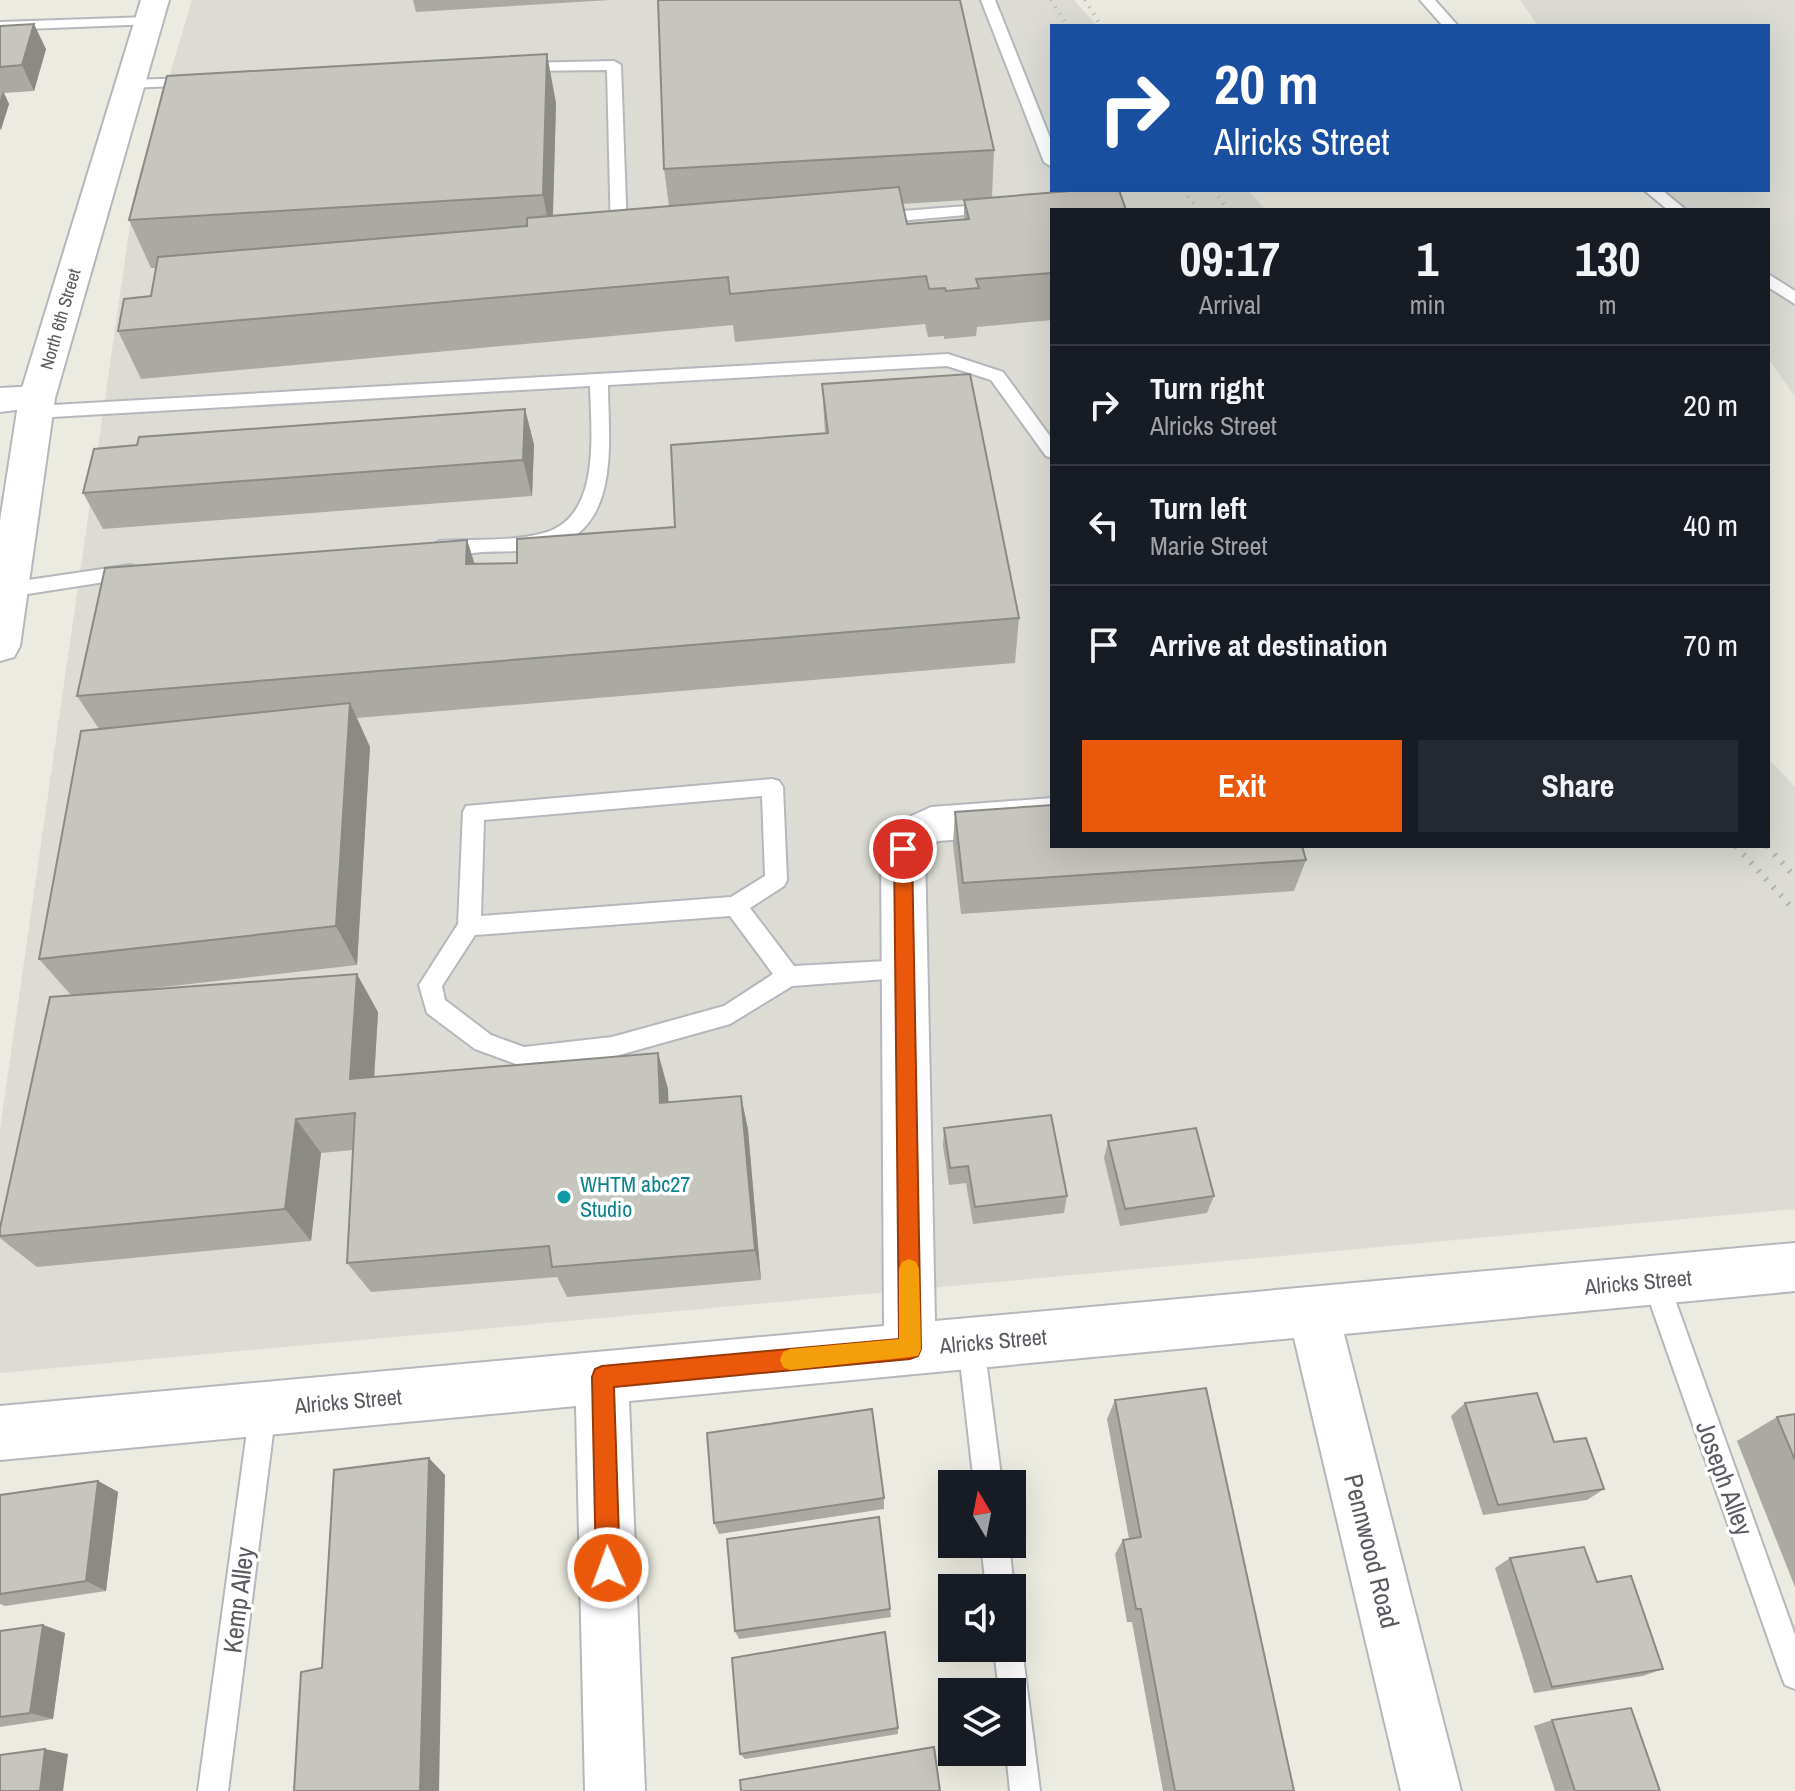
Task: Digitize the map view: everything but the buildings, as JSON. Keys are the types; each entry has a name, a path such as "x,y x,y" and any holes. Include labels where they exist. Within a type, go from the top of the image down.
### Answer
{"street":[{"name":"North 6th Street","path":"0,646 36,405 152,10"},
{"path":"0,400 36,405"},
{"path":"910,1349 903,849 911,835 931,824 1050,815"},
{"name":"Alricks Street","path":"0,1433 1795,1267"},
{"name":"Pennwood Road","path":"1313,1311 1431,1791"},
{"path":"602,1377 615,1791"}],"lane":[{"path":"988,0 1050,157"},
{"path":"1427,0 1449,24"},
{"path":"0,26 152,10"},
{"path":"500,67 614,65 619,235 634,234"},
{"path":"128,84 205,81"},
{"path":"1655,192 1675,208"},
{"path":"859,219 1012,206"},
{"path":"1770,280 1795,299"},
{"path":"36,405 948,360 997,376 1050,449"},
{"path":"422,549 548,539 574,527 592,503 597,479 599,379"},
{"path":"8,590 153,570"},
{"path":"469,926 735,906 776,880 772,787 474,812 469,926 430,985 435,1006 483,1042 524,1057 612,1047 730,1014 788,976 905,970"},
{"path":"735,906 788,976"},
{"name":"Joseph Alley","path":"1655,1280 1795,1675"},
{"path":"971,1344 986,1470"},
{"name":"Kemp Alley","path":"213,1791 263,1409"},
{"path":"1010,1662 1025,1791"}],"shaded area":[{"path":"192,0 1074,0 1095,24 1050,24 1050,192 1250,192 1264,208 1050,208 1050,848 1770,848 1770,760 1795,787 1795,1209 0,1373 0,1129 135,190"},
{"path":"1520,0 1795,0 1795,397 1770,361 1770,208 1665,208 1653,192 1770,192 1770,24 1537,24"}],"railway":[{"path":"1051,0 1067,24"},
{"path":"1085,0 1100,24"},
{"path":"1185,192 1197,208"},
{"path":"1215,192 1227,208"},
{"path":"1738,848 1795,911"},
{"path":"1769,848 1795,877"}],"slow traffic":[{"path":"790,1360 910,1349 909,1269"}],"place":[{"name":"WHTM abc27 Studio","path":"564,1197"}],"route":[{"path":"608,1568 602,1377 910,1349 903,849"}]}
